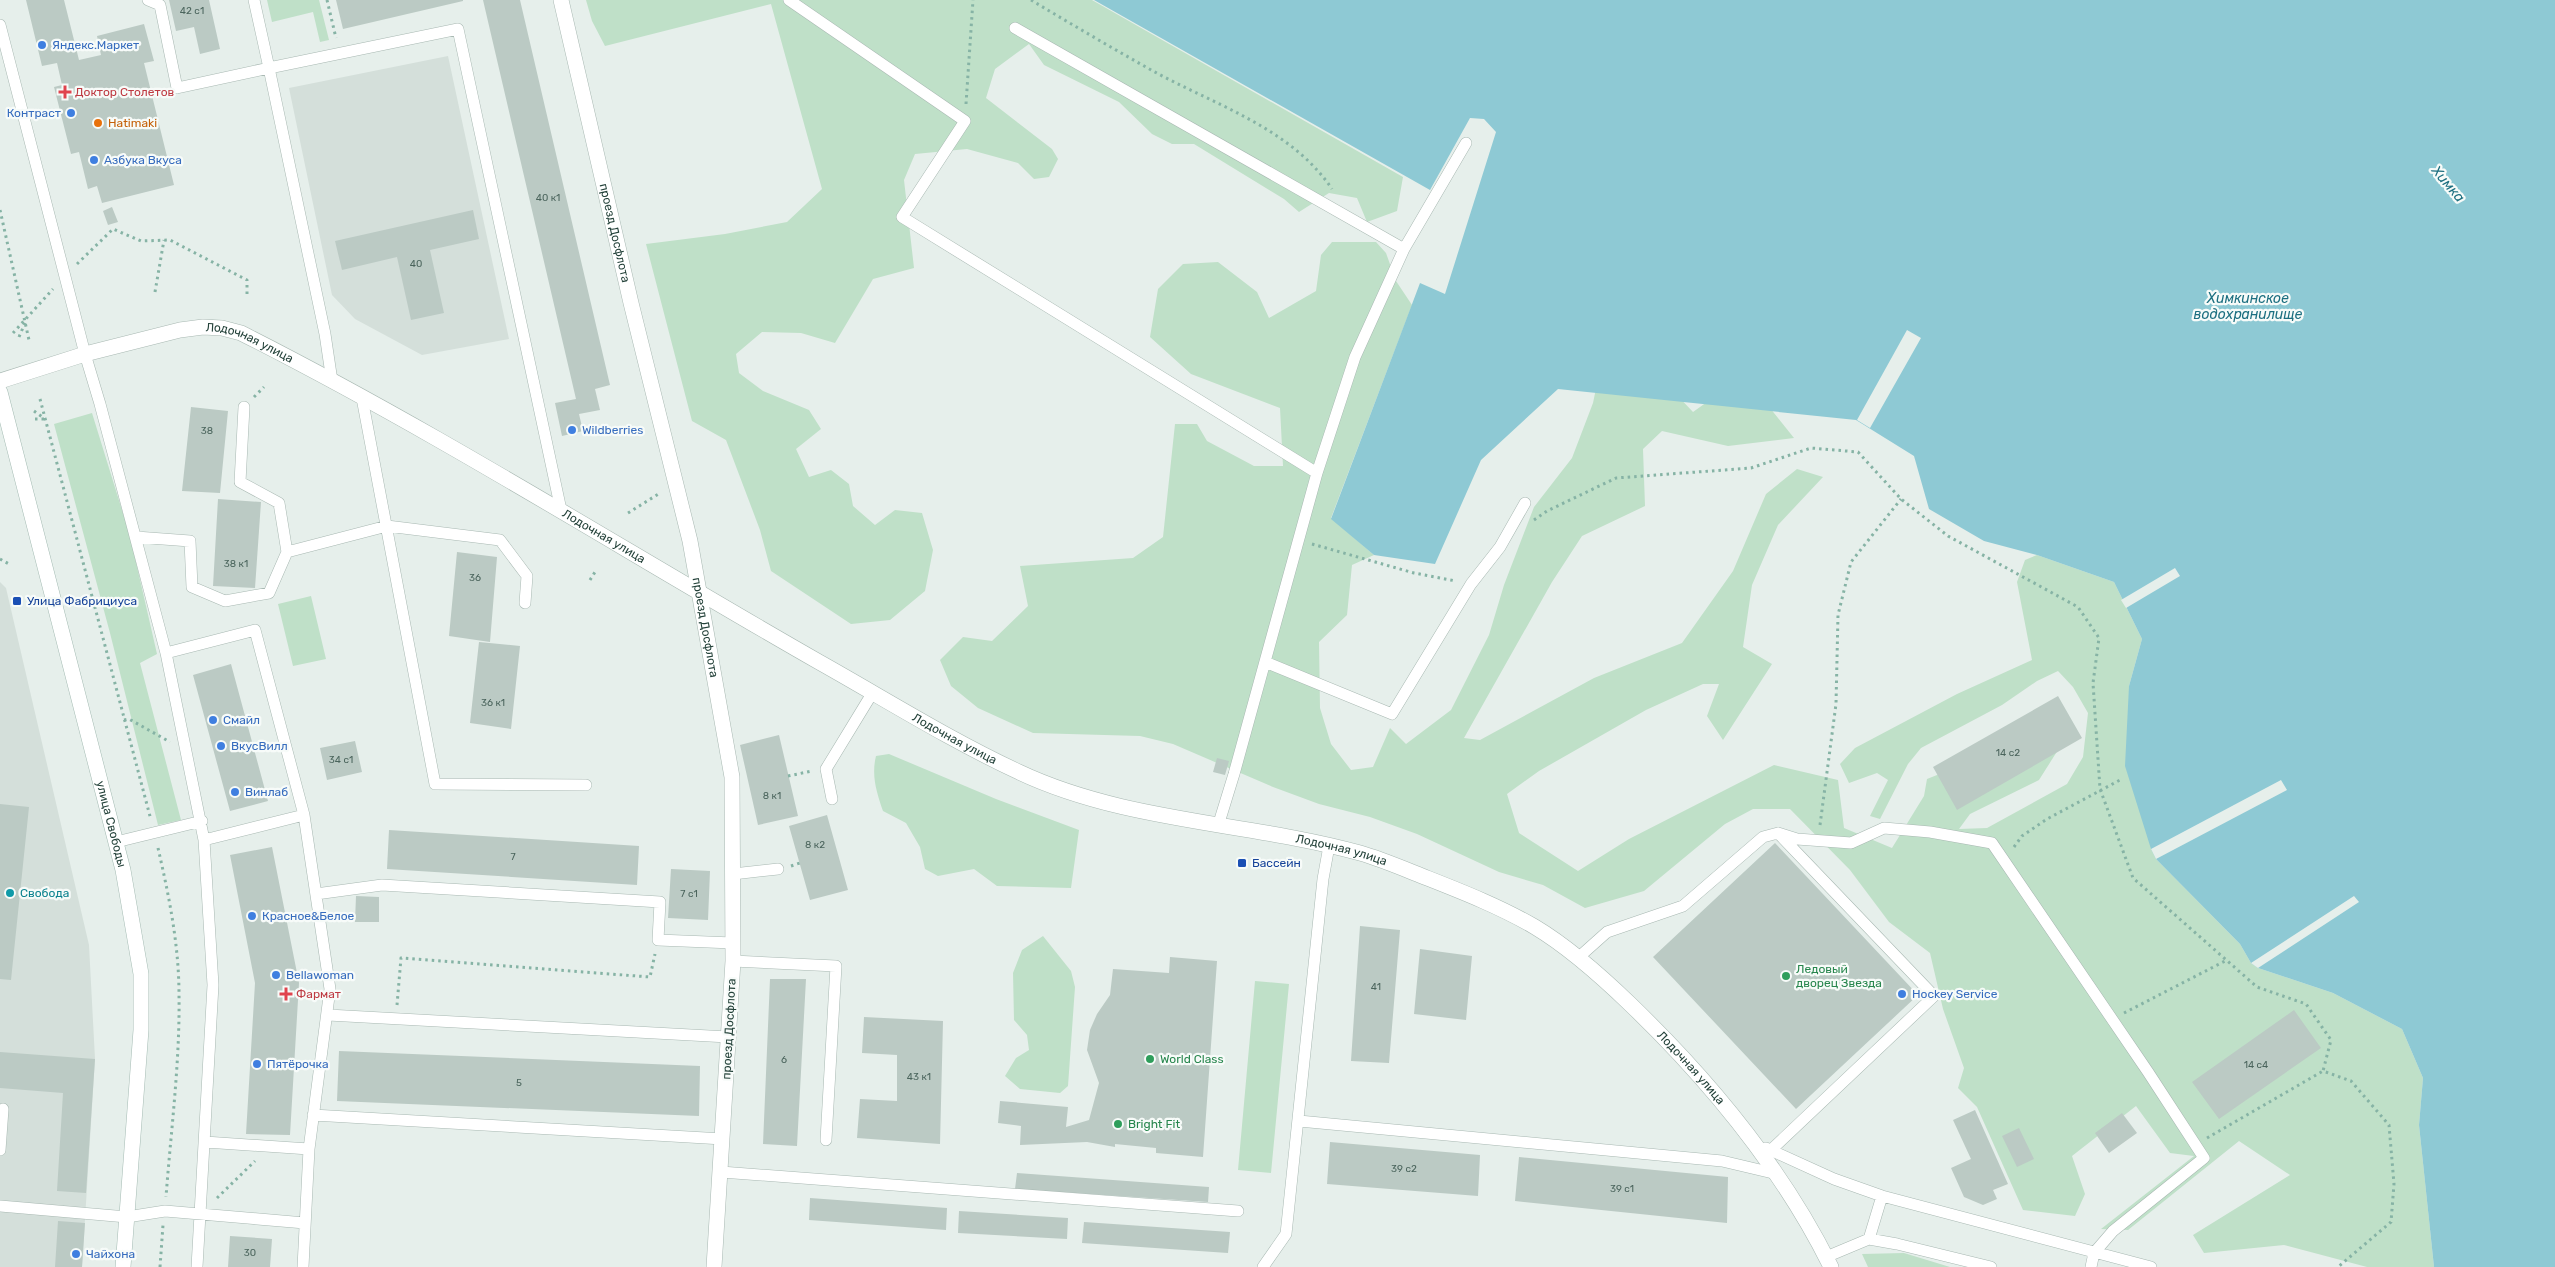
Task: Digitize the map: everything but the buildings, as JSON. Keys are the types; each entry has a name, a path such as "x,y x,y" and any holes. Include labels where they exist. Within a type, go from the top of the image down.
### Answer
{"street":[{"name":"проезд Досфлота","path":"561,0 631,304 690,541 701,594 732,777 733,961 714,1267"},
{"name":"Лодочная улица","path":"0,382 85,354 180,330 202,327 222,328 241,333 332,381 561,510 701,594 1022,774 1085,797 1218,826 1363,854 1481,899 1537,928 1579,957 1660,1033 1728,1107 1777,1174 1829,1262"},
{"name":"улица Свободы","path":"0,392 116,842 132,917 141,974 141,1030 123,1267"}],"lane":[{"path":"148,0 160,5 177,88 458,29 561,510"},
{"path":"254,0 270,68 325,334 332,381"},
{"path":"789,0 965,121 902,217 1317,473"},
{"path":"0,25 85,354 166,653 202,821 213,985 197,1267"},
{"path":"1016,28 1404,249"},
{"path":"1218,826 1317,473 1355,357 1404,249 1466,143"},
{"path":"362,398 435,784 586,785"},
{"path":"136,537 190,541 192,587 226,601 269,593 287,552 279,504 240,482 244,407"},
{"path":"1265,662 1392,714 1471,584 1500,547 1525,503"},
{"path":"287,552 387,526 500,540 527,576 525,603"},
{"path":"166,653 255,630 304,816 330,989 309,1149 303,1267"},
{"path":"832,799 826,769 873,692"},
{"path":"204,840 304,816"},
{"path":"116,842 202,821"},
{"path":"1579,957 1607,932 1683,906 1763,837 1778,833 1797,839 1850,843 1884,828 1930,832 1992,843 2204,1158 2113,1231 2094,1252 2091,1267"},
{"path":"1771,1150 1934,996 1778,833"},
{"path":"1263,1267 1286,1234 1323,879 1329,846"},
{"path":"733,874 778,869"},
{"path":"316,894 382,885 660,902 658,940 733,943"},
{"path":"733,961 836,966 826,1140"},
{"path":"328,1015 728,1037"},
{"path":"0,1150 3,1109"},
{"path":"313,1115 722,1139"},
{"path":"1299,1120 1722,1161 1777,1174"},
{"path":"205,1142 309,1149"},
{"path":"1753,1142 1834,1180 1882,1196 2151,1267"},
{"path":"721,1172 1238,1211"},
{"path":"1869,1239 1882,1196"},
{"path":"0,1206 127,1216 165,1211 305,1223"},
{"path":"1829,1262 1869,1239 1991,1267"}],"path":[{"path":"326,0 340,54"},
{"path":"965,121 973,0"},
{"path":"1031,0 1154,71 1244,116 1298,149 1334,191"},
{"path":"0,210 29,340"},
{"path":"73,268 112,229 141,241 170,240 247,280 247,296"},
{"path":"155,292 164,240"},
{"path":"13,333 55,286"},
{"path":"19,338 26,320"},
{"path":"40,399 155,832 169,896 177,950 179,995 176,1075 160,1267"},
{"path":"34,410 45,420"},
{"path":"35,419 45,420"},
{"path":"1531,523 1547,510 1616,478 1751,468 1811,448 1858,452 1902,499 1948,536 2078,607 2099,638 2093,683 2100,789 2133,878 2257,987 2306,1004 2331,1040 2323,1071 2195,1144"},
{"path":"628,513 660,493"},
{"path":"1818,840 1836,704 1838,615 1851,562 1902,499"},
{"path":"1299,541 1414,573 1471,584"},
{"path":"0,559 9,564"},
{"path":"590,580 595,572"},
{"path":"124,720 129,719 179,748 186,746"},
{"path":"788,776 826,769"},
{"path":"2004,861 2022,836 2100,789 2120,780"},
{"path":"396,1018 401,958 650,977 654,959"},
{"path":"2112,1019 2226,960"},
{"path":"2323,1071 2351,1081 2389,1125 2394,1184 2391,1222 2338,1267"},
{"path":"200,1214 270,1146"}],"shaded area":[{"path":"448,56 509,339 422,355 355,319 332,295 289,88"},
{"path":"0,582 6,588 89,945 95,1059 82,1267 0,1267"}],"green space":[{"path":"267,0 319,0 329,40 320,42 313,12 272,22"},
{"path":"586,0 1092,0 1403,177 1397,211 1367,222 1357,198 1329,193 1299,212 1284,199 1194,144 1172,144 1152,134 1119,102 1044,65 1029,44 995,69 986,98 1052,149 1058,159 1049,177 1034,179 1018,163 967,149 915,154 904,180 914,268 873,279 835,343 801,333 762,332 736,354 739,373 763,391 809,410 821,429 796,449 809,477 831,470 849,484 853,506 875,525 895,510 922,513 933,550 925,591 890,620 851,624 771,571 760,530 726,440 692,421 646,244 725,234 787,222 822,189 771,4 605,46 592,21"},
{"path":"1332,242 1376,242 1386,253 1396,281 1412,305 1331,518 1374,555 1352,565 1347,615 1319,642 1320,708 1331,744 1351,770 1373,767 1390,728 1406,744 1451,710 1489,635 1504,585 1534,507 1572,458 1593,403 1599,374 1675,393 1693,412 1721,392 1770,408 1794,438 1728,446 1662,431 1643,449 1645,506 1582,536 1552,582 1464,738 1480,740 1594,678 1682,643 1733,571 1766,494 1797,469 1823,477 1778,525 1752,585 1743,647 1772,664 1723,740 1707,716 1719,684 1703,684 1646,710 1539,771 1507,794 1519,833 1578,871 1629,839 1774,765 1838,780 1844,828 1892,848 1924,796 1927,779 1942,773 2063,742 2039,780 1970,814 1959,829 1987,828 2067,784 2083,757 2088,713 2073,687 2058,671 2037,681 2002,705 1921,748 1908,764 1880,819 1870,816 1888,780 1877,773 1849,783 1840,764 1855,748 1957,694 2032,660 2017,582 2025,560 2037,555 2114,582 2142,639 2129,686 2156,859 2240,944 2251,963 2258,968 2333,993 2402,1029 2423,1078 2419,1125 2434,1267 2367,1267 2284,1245 2204,1253 2193,1235 2290,1175 2239,1141 2128,1230 2101,1229 2194,1156 2170,1153 2136,1106 2072,1156 2085,1194 2075,1216 2023,1210 1977,1107 1958,1088 1964,1068 1943,1009 1930,953 1889,922 1850,870 1790,809 1753,809 1725,824 1644,891 1585,908 1543,885 1499,872 1417,834 1370,817 1319,804 1273,787 1173,744 1140,736 1033,733 978,708 951,686 940,660 963,637 992,641 1028,606 1020,566 1133,558 1163,537 1175,424 1197,424 1207,441 1254,466 1283,466 1280,408 1191,374 1150,337 1158,289 1183,264 1218,262 1257,292 1269,318 1316,291 1321,255"},
{"path":"92,413 130,536 157,654 140,663 181,820 158,825 110,633 54,424"},
{"path":"311,596 326,659 293,666 278,604"},
{"path":"889,754 996,799 1079,830 1071,888 997,886 974,869 938,876 925,869 920,847 906,823 883,811 875,784 874,770 876,756"},
{"path":"1043,936 1071,971 1075,987 1068,1086 1060,1093 1020,1089 1005,1076 1016,1058 1029,1050 1027,1035 1014,1020 1013,973 1022,950"},
{"path":"1255,981 1289,984 1271,1173 1238,1170"},
{"path":"1904,1253 1950,1267 1868,1267 1862,1254"}],"water":[{"name":"Химкинское водохранилище","path":"1094,0 2555,0 2555,1267 2434,1267 2419,1125 2423,1078 2402,1029 2333,993 2258,968 2251,963 2240,944 2156,859 2151,849 2125,766 2129,686 2142,639 2114,582 2037,555 1984,541 1929,509 1914,456 1856,420 1558,389 1481,460 1435,564 1374,555 1331,519 1420,283 1445,294 1496,132 1484,119 1470,118 1430,190"}],"pier":[{"path":"1907,330 1921,338 1870,428 1857,420"},
{"path":"2175,568 2180,576 2126,608 2121,600"},
{"path":"2281,780 2287,790 2156,859 2151,849"},
{"path":"2354,896 2359,902 2258,968 2251,963"}],"place":[{"name":"Яндекс.Маркет","path":"42,45"},
{"name":"Доктор Столетов","path":"65,92"},
{"name":"Контраст","path":"71,113"},
{"name":"Hatimaki","path":"98,123"},
{"name":"Азбука Вкуса","path":"94,160"},
{"name":"Wildberries","path":"572,430"},
{"name":"Улица Фабрициуса","path":"17,601"},
{"name":"Смайл","path":"213,720"},
{"name":"ВкусВилл","path":"221,746"},
{"name":"Винлаб","path":"235,792"},
{"name":"Бассейн","path":"1242,863"},
{"name":"Свобода","path":"10,893"},
{"name":"Красное&Белое","path":"252,916"},
{"name":"Bellawoman","path":"276,975"},
{"name":"Ледовый дворец Звезда","path":"1786,976"},
{"name":"Фармат","path":"286,994"},
{"name":"Hockey Service","path":"1902,994"},
{"name":"World Class","path":"1150,1059"},
{"name":"Пятёрочка","path":"257,1064"},
{"name":"Bright Fit","path":"1118,1124"},
{"name":"Чайхона","path":"76,1254"}],"water label":[{"name":"Химка","path":"2448,184"}]}
